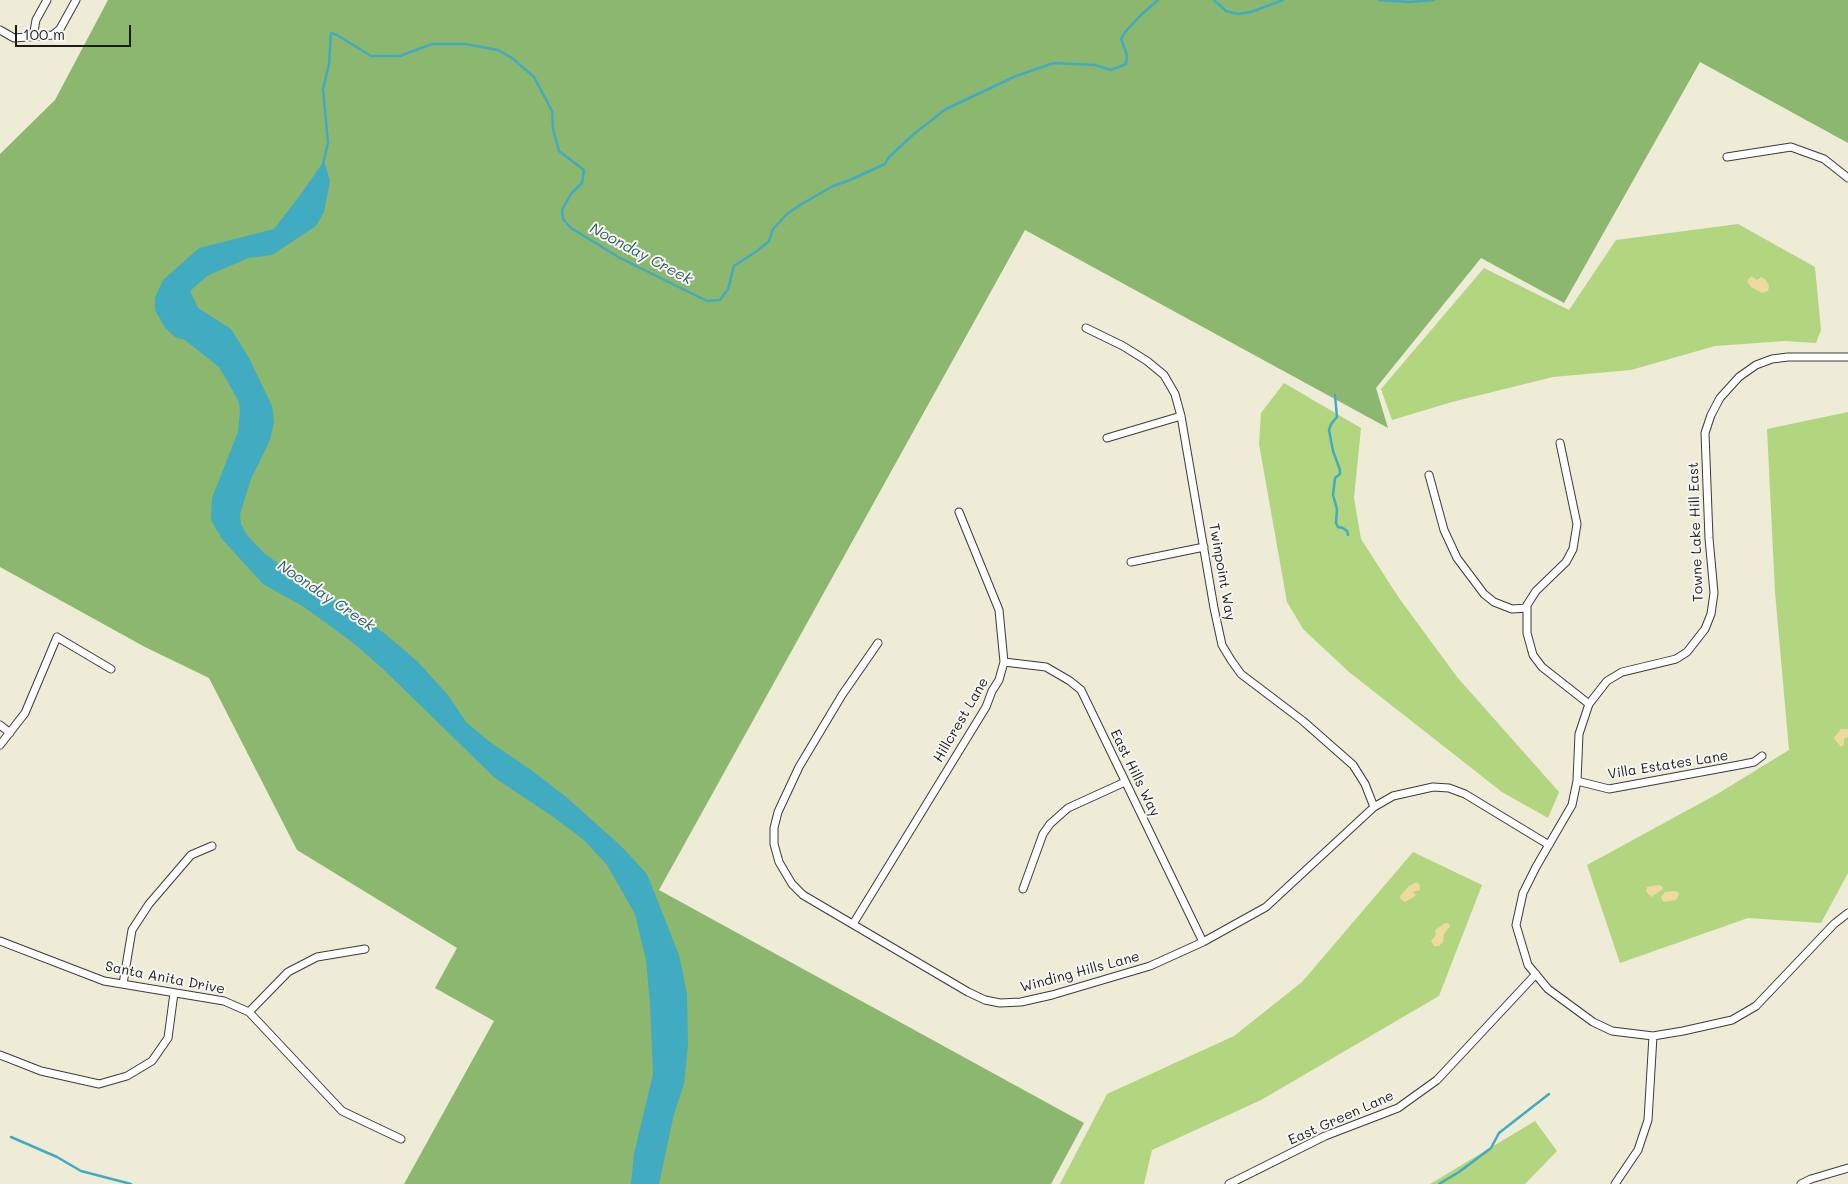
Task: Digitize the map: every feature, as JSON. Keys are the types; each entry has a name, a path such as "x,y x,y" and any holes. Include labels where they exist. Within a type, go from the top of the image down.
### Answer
{"street":[{"path":"33,37 36,20 47,0"},
{"path":"0,30 14,38 53,34 60,29 76,0"},
{"path":"1727,157 1791,147 1824,159 1848,178"},
{"name":"Twinpoint Way","path":"1086,328 1123,346 1156,368 1170,386 1182,416 1222,645 1231,660 1240,674 1303,721 1353,765 1365,784 1374,806"},
{"name":"Towne Lake Hill East","path":"1848,357 1821,356 1772,359 1756,365 1740,377 1720,398 1710,415 1705,433 1709,538 1714,593 1711,614 1705,630 1687,652 1676,658 1622,672 1607,681 1589,704 1578,734 1577,781 1572,805 1523,893 1516,925 1528,964 1548,989 1593,1022 1612,1031 1654,1036 1732,1020 1756,1006 1834,924 1848,914"},
{"path":"1107,438 1182,416"},
{"path":"1560,443 1577,524 1573,549 1566,562 1536,591 1527,608 1527,633 1533,655 1542,667 1560,679 1589,704"},
{"path":"1429,475 1444,530 1457,558 1484,594 1494,602 1512,609 1527,608"},
{"name":"Hillcrest Lane","path":"853,924 986,707 999,680 1004,662 999,610 959,512"},
{"path":"1131,562 1204,547"},
{"path":"0,745 26,713 57,637 111,669"},
{"name":"Winding Hills Lane","path":"878,643 842,695 799,767 778,812 774,828 774,844 779,862 792,884 803,895 968,992 985,1000 1000,1003 1021,1002 1044,996 1150,966 1203,942 1266,907 1374,806 1392,796 1433,787 1449,788 1464,794 1549,845"},
{"name":"East Hills Way","path":"1004,662 1046,667 1070,680 1081,690 1203,942"},
{"path":"0,725 10,733"},
{"name":"Villa Estates Lane","path":"1577,781 1609,789 1739,766 1754,762 1762,756"},
{"path":"1023,889 1043,834 1050,824 1068,808 1125,782"},
{"path":"123,984 132,930 149,904 191,855 212,846"},
{"name":"Santa Anita Drive","path":"0,940 104,981 224,1001 249,1012 342,1111 401,1139"},
{"path":"249,1012 288,972 316,957 365,949"},
{"name":"East Green Lane","path":"1229,1184 1325,1136 1398,1108 1437,1080 1536,974"},
{"path":"0,1055 41,1071 99,1084 127,1076 152,1061 168,1038 174,993"},
{"path":"1615,1184 1638,1150 1648,1120 1654,1036"},
{"path":"1800,1184 1848,1168"}],"green space":[{"path":"108,0 1848,0 1848,143 1700,62 1564,303 1481,258 1376,388 1388,428 1025,230 659,890 1084,1123 1051,1184 404,1184 494,1021 435,988 457,948 297,850 209,678 145,647 0,567 0,154 55,100"},
{"path":"1738,224 1815,267 1821,330 1816,343 1785,341 1715,346 1631,370 1553,377 1452,402 1392,420 1381,389 1484,268 1569,310 1616,240"},
{"path":"1284,383 1361,428 1354,498 1361,539 1399,598 1457,677 1559,792 1548,818 1502,792 1349,672 1303,629 1287,602 1259,444 1261,413"},
{"path":"1848,412 1848,873 1821,923 1748,918 1620,963 1587,865 1719,793 1789,750 1775,592 1767,429"},
{"path":"1413,852 1482,885 1439,996 1261,1100 1152,1150 1144,1184 1060,1184 1107,1094 1234,1036 1302,982"},
{"path":"1535,1121 1557,1151 1525,1184 1430,1184"}],"sand":[{"path":"1751,276 1757,280 1761,277 1765,279 1769,286 1768,291 1762,293 1751,287 1747,281"},
{"path":"1841,729 1848,729 1848,737 1844,739 1844,744 1841,747 1834,738"},
{"path":"1416,882 1420,885 1420,890 1413,892 1416,895 1414,897 1405,902 1403,901 1400,898 1401,895 1409,886"},
{"path":"1659,885 1663,887 1662,890 1651,897 1646,891 1647,887"},
{"path":"1665,892 1678,892 1679,895 1676,900 1664,902 1662,900 1661,897"},
{"path":"1448,923 1450,926 1444,934 1443,942 1439,946 1434,946 1431,941 1436,935 1435,930"}],"water":[{"path":"324,161 330,181 324,212 316,226 272,255 248,258 207,276 190,291 198,308 231,329 249,358 272,406 274,422 270,440 251,479 240,514 241,524 247,535 265,554 384,633 417,661 448,695 466,722 490,742 565,796 621,846 647,874 679,955 687,994 688,1045 684,1084 674,1114 659,1184 631,1184 634,1154 653,1074 650,1004 646,960 635,914 607,865 584,840 495,778 382,668 352,642 304,607 263,584 222,539 211,520 212,498 238,432 240,410 238,400 219,367 185,340 175,337 165,328 155,310 155,298 163,280 199,248 274,229"}],"waterway":[{"name":"Noonday Creek","path":"323,164 328,143 323,89 329,64 331,33 371,56 400,56 432,44 465,44 498,50 512,58 534,77 552,111 553,129 559,151 584,170 582,183 571,194 562,210 563,219 571,228 620,258 707,301 720,300 728,289 734,266 769,241 773,229 787,214 833,186 885,164 889,157 915,133 946,109 1016,76 1054,63 1095,65 1111,70 1126,64 1127,55 1121,39 1142,14 1158,0"},
{"name":"Noonday Creek","path":"1214,0 1226,11 1238,14 1251,12 1283,0"},
{"name":"Noonday Creek","path":"1379,0 1410,2 1434,0"},
{"path":"1335,395 1337,417 1329,430 1340,474 1335,478 1333,495 1337,509 1336,523 1338,527 1347,531 1348,535"},
{"path":"1439,1184 1459,1172 1491,1148 1499,1133 1549,1094"},
{"path":"11,1137 57,1157 81,1171 131,1184"}]}
